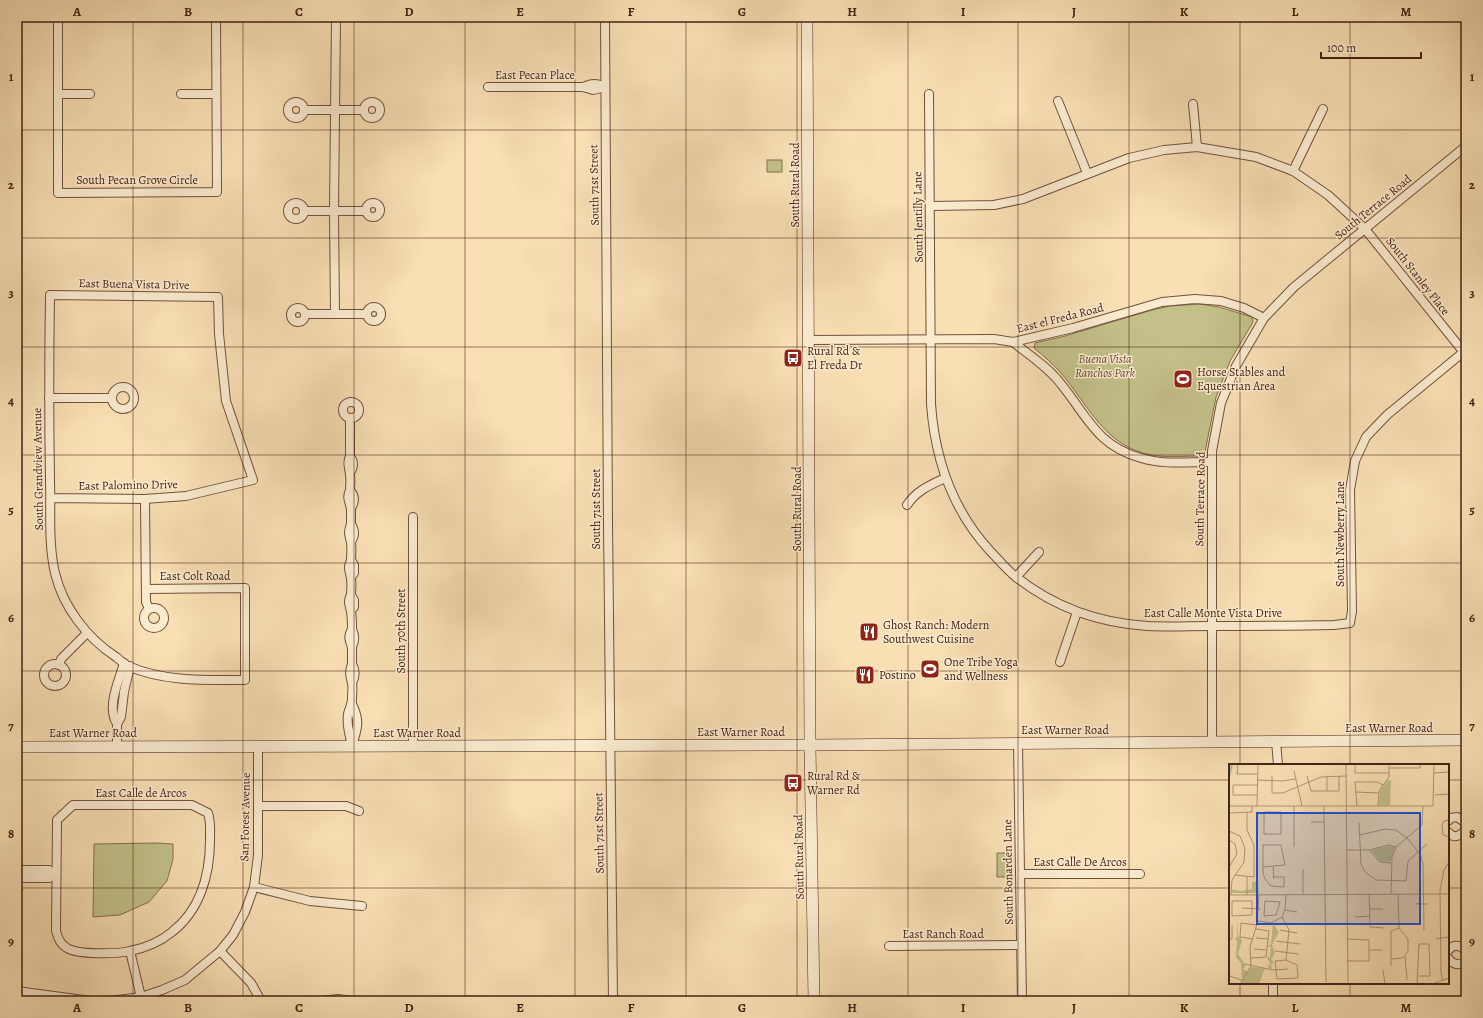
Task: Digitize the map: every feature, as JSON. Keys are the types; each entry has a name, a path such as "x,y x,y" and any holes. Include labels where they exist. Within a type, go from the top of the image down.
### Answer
{"main road":[{"name":"South Rural Road","path":"807,17 810,745 814,1001"},
{"name":"East Warner Road","path":"17,747 810,745 1466,740"}],"street":[{"name":"South Pecan Grove Circle","path":"58,17 58,193 217,192 216,17"},
{"path":"336,17 334,211 336,314"},
{"name":"South 71st Street","path":"605,17 610,745 614,1001"},
{"name":"East Pecan Place","path":"488,87 583,87 593,90 598,90 605,87"},
{"path":"58,94 90,94"},
{"path":"181,94 216,94"},
{"name":"South Jentilly Lane","path":"929,94 931,341"},
{"path":"1058,101 1087,173"},
{"path":"1193,104 1196,147"},
{"path":"1293,171 1323,109"},
{"path":"304,110 364,110"},
{"name":"South Terrace Road","path":"1212,742 1211,462 1221,403 1236,366 1264,318 1294,287 1466,146"},
{"path":"930,206 994,204 1023,199 1128,158 1164,150 1196,147 1256,157 1293,171 1328,195 1365,229"},
{"path":"304,211 366,211"},
{"name":"South Stanley Place","path":"1365,229 1465,353"},
{"name":"East Buena Vista Drive","path":"50,295 218,296 219,334 226,401 253,480"},
{"name":"South Grandview Avenue","path":"50,295 49,398 51,546 55,574 67,605 87,633 105,650 127,665 162,676 215,680 245,680"},
{"name":"East el Freda Road","path":"808,340 931,341 994,339 1012,342 1073,328 1162,302 1195,298 1221,301 1244,308 1264,318"},
{"path":"305,314 367,314"},
{"name":"East Calle Monte Vista Drive","path":"931,341 932,427 941,469 957,507 980,540 1016,577 1042,595 1076,612 1099,619 1148,626 1334,626 1350,623"},
{"path":"1012,342 1042,365 1061,383 1093,428 1113,446 1142,458 1162,462 1211,462"},
{"name":"South Newberry Lane","path":"1350,623 1352,611 1350,490 1355,461 1366,437 1387,415 1465,353"},
{"path":"49,398 112,398"},
{"path":"350,418 350,456 353,461 353,468 350,473 350,490 354,495 354,504 351,508 351,524 354,530 354,537 351,542 351,560 354,565 354,573 351,577 351,595 354,600 354,607 351,610 352,630 355,634 355,642 352,647 352,664 355,669 355,678 352,683 352,704 348,714 348,724 352,746"},
{"path":"907,504 913,495 945,478"},
{"name":"East Palomino Drive","path":"50,498 145,499 186,496 253,480"},
{"path":"145,499 146,602 148,609"},
{"name":"South 70th Street","path":"413,517 413,746"},
{"path":"1016,577 1039,552"},
{"name":"East Colt Road","path":"146,588 245,588 245,680"},
{"path":"1060,662 1076,612"},
{"path":"59,665 61,659 87,633"},
{"path":"117,746 117,724 113,718 127,665"},
{"path":"1276,742 1278,764"},
{"name":"South Bonarden Lane","path":"1018,743 1022,1001"},
{"name":"San Forest Avenue","path":"110,1001 141,997 185,980 220,951 233,935 245,912 254,887 258,855 258,746"},
{"name":"East Calle de Arcos","path":"56,874 57,820 73,805 192,805 208,813 210,821 208,871 202,892 193,908 172,932 156,943 130,951"},
{"path":"258,806 346,806 359,811"},
{"path":"1449,820 1457,817 1466,823"},
{"path":"1449,834 1455,836 1461,835 1466,829"},
{"path":"17,870 50,870 56,874"},
{"path":"17,878 49,878 56,874"},
{"path":"56,874 56,931 59,941 66,948 90,953 130,951 141,997"},
{"name":"East Calle De Arcos","path":"1020,874 1140,874"},
{"path":"254,887 310,901 362,906"},
{"name":"East Ranch Road","path":"889,946 1021,945"},
{"path":"1449,950 1452,946 1455,945 1460,946 1466,951"},
{"path":"220,951 251,983 262,1001"},
{"path":"1449,959 1456,964 1461,964 1466,961"},
{"path":"1273,984 1273,1001"},
{"path":"17,991 91,1001"},
{"path":"321,1001 338,999 352,1001"}],"green space":[{"path":"767,160 782,160 782,172 767,172"},
{"name":"Buena Vista Ranchos Park","path":"1199,304 1219,307 1252,317 1253,322 1230,361 1216,397 1205,452 1202,456 1158,456 1136,451 1122,443 1099,423 1061,373 1034,348 1035,343 1065,336 1152,310 1170,306"},
{"path":"94,844 173,844 173,859 167,881 149,902 120,915 93,917"},
{"path":"997,853 1007,853 1008,877 997,877"}],"place":[{"name":"Rural Rd & El Freda Dr","path":"793,358"},
{"name":"Horse Stables and Equestrian Area","path":"1183,379"},
{"name":"Ghost Ranch: Modern Southwest Cuisine","path":"869,632"},
{"name":"One Tribe Yoga and Wellness","path":"930,669"},
{"name":"Postino","path":"865,675"},
{"name":"Rural Rd & Warner Rd","path":"793,783"}]}
